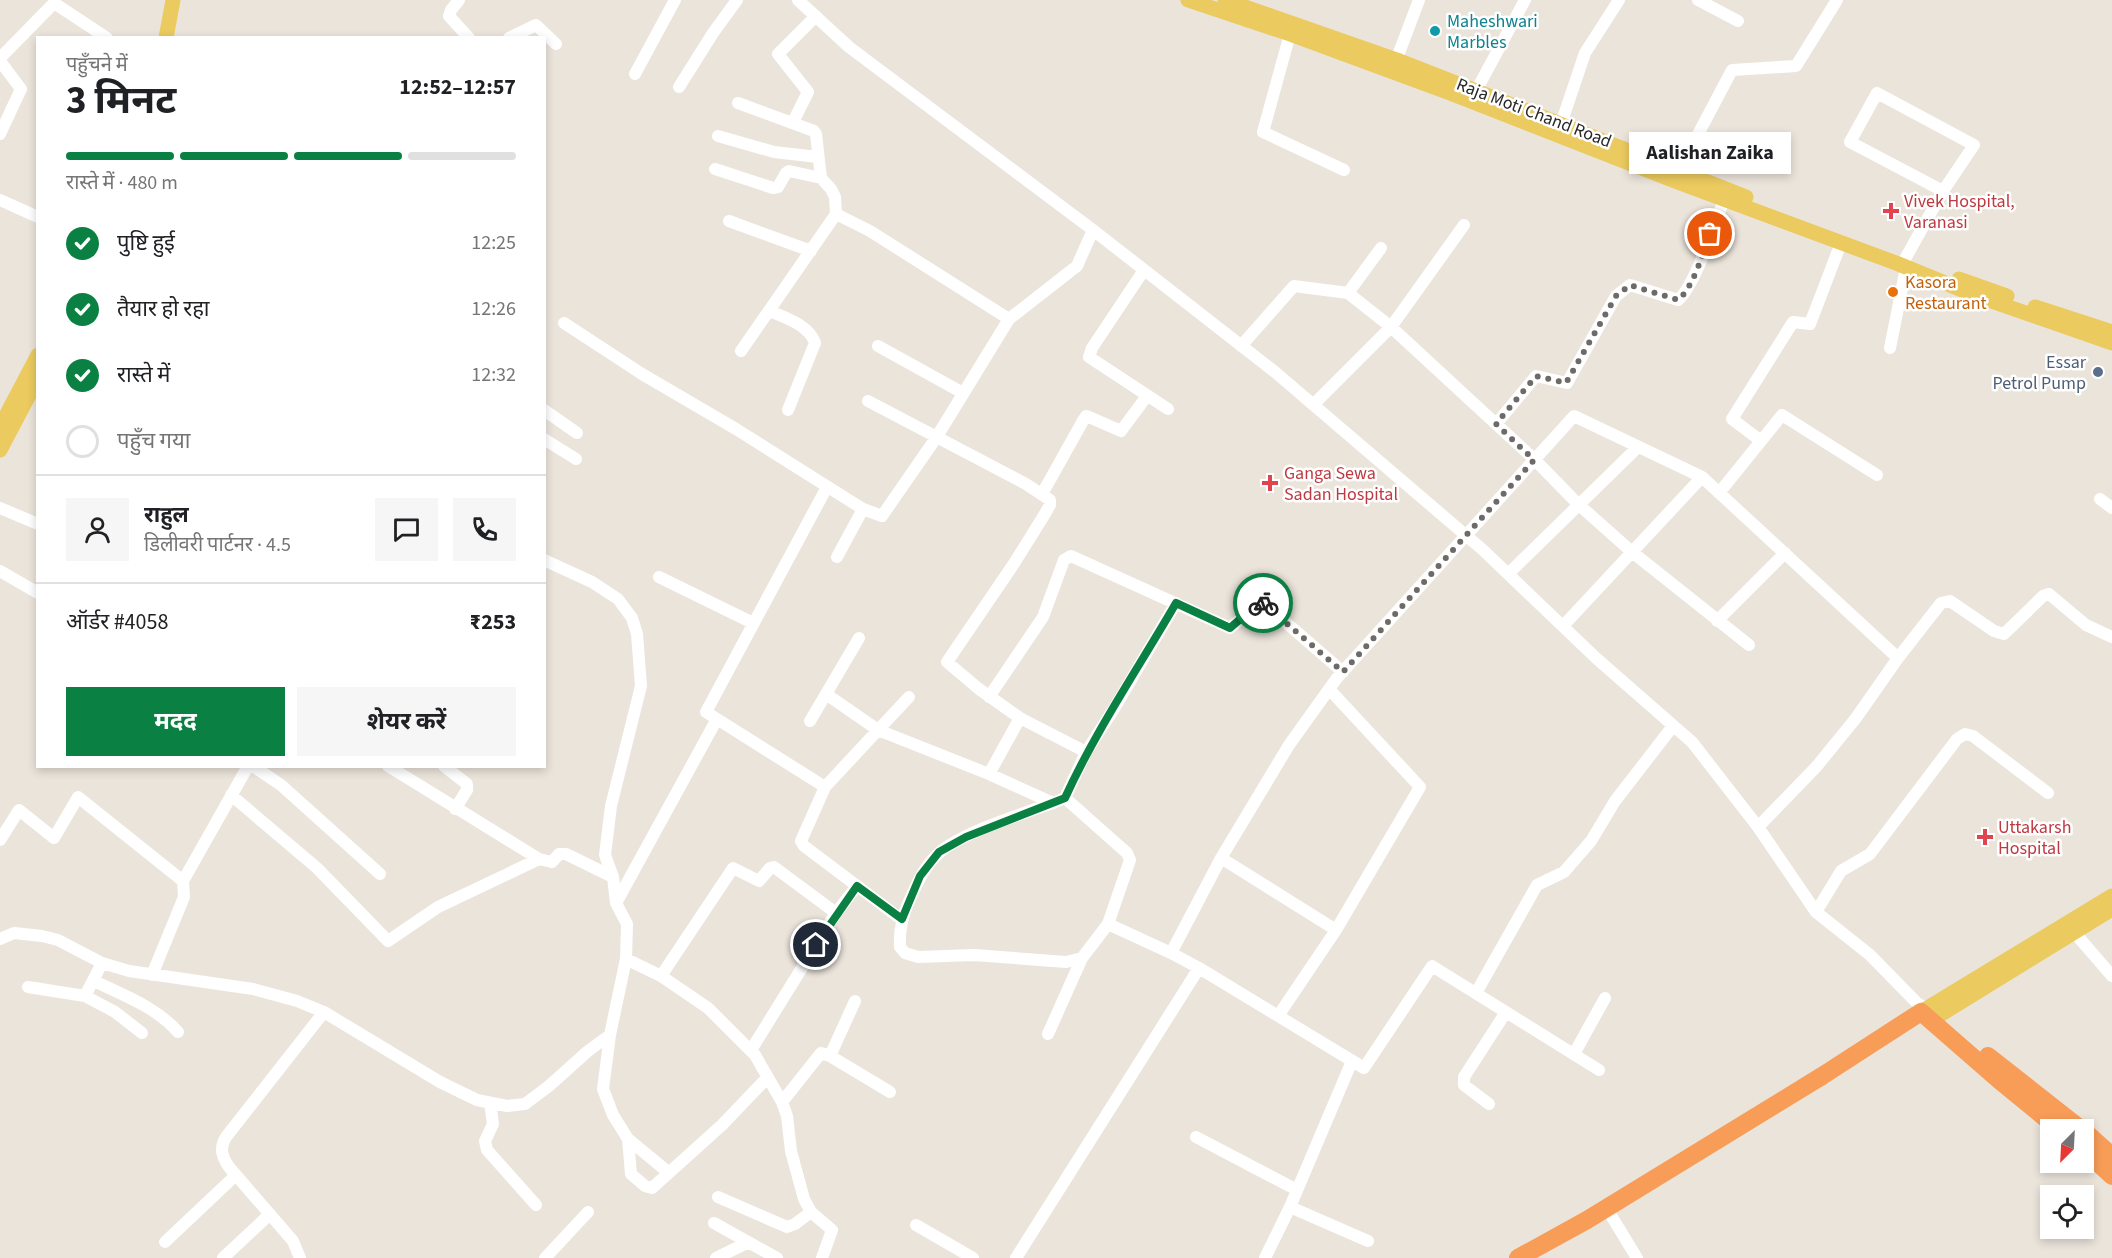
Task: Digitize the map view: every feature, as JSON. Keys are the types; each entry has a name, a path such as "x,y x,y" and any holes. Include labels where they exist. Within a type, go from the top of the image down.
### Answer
{"highway":[{"path":"1927,1012 2048,1119"},
{"path":"1927,1012 2068,1119"},
{"path":"1539,1258 1612,1217 1927,1012"},
{"path":"1518,1258 1587,1220 1927,1012"},
{"path":"2094,1140 2112,1156"},
{"path":"2094,1159 2112,1176"}],"main road":[{"path":"166,36 173,0"},
{"path":"177,36 183,0"},
{"path":"1188,0 1394,66 1724,200 1841,243 1906,263 1977,296 2112,343"},
{"name":"Raja Moti Chand Road","path":"1225,0 1394,66 1476,91 1683,171 1906,263 2112,332"},
{"path":"0,427 36,359"},
{"path":"0,450 36,382"},
{"path":"1927,1012 2112,896"},
{"path":"1927,1012 2112,909"}],"street":[{"path":"459,0 450,10 449,16 467,36"},
{"path":"635,74 675,0"},
{"path":"679,87 737,0"},
{"path":"798,0 849,47 1093,230 1242,346 1467,536 1596,658 1692,742 1758,827 1816,912 1870,956 1927,1012"},
{"path":"1394,66 1419,0"},
{"path":"1476,91 1526,0"},
{"path":"1561,124 1585,53 1619,0"},
{"path":"1683,171 1695,140 1732,70 1796,66 1836,0"},
{"path":"1707,2 1738,21"},
{"path":"0,134 21,89 0,59 54,3 104,36"},
{"path":"793,122 808,92 778,54 816,16"},
{"path":"513,36 536,25 556,44"},
{"path":"1290,34 1263,132 1344,170"},
{"path":"1890,348 1906,263 1943,191 1974,145 1877,93 1850,142 1943,191"},
{"path":"738,103 814,131 821,178 835,197 836,214 741,351"},
{"path":"718,136 774,152 818,157"},
{"path":"715,169 773,188 777,187 789,171 821,178"},
{"path":"0,200 36,216"},
{"path":"1496,424 1536,376 1566,383 1616,296 1630,285 1678,300 1683,297 1697,269 1724,200"},
{"path":"836,214 870,231 1010,319"},
{"path":"729,221 811,251"},
{"path":"1313,405 1391,327 1464,225"},
{"path":"564,322 642,374 736,429 863,509 882,516 936,438 1010,319 1077,266 1093,230"},
{"path":"1761,441 1732,419 1793,322 1810,324 1841,243"},
{"path":"1348,293 1381,248"},
{"path":"1144,270 1092,348 1089,357 1168,409"},
{"path":"1242,346 1294,286 1348,293 1391,327 1632,552 1749,645"},
{"path":"770,310 801,326 812,335 815,343 788,410"},
{"path":"878,346 963,393"},
{"path":"1042,494 1086,416 1121,431 1147,396"},
{"path":"868,401 1042,494 1050,502 1013,566 947,662 989,697 1020,718 1086,752"},
{"path":"546,411 577,433"},
{"path":"1719,493 1782,415 1877,475"},
{"path":"1171,953 1221,858 1289,745 1329,689 1574,416 1702,477 1898,658"},
{"path":"546,441 576,459"},
{"path":"1508,574 1638,447"},
{"path":"1563,626 1702,477"},
{"path":"825,787 706,712 827,487"},
{"path":"2100,499 2112,508"},
{"path":"0,508 36,523"},
{"path":"837,557 863,509"},
{"path":"1717,621 1785,553"},
{"path":"989,697 1043,617 1067,556 1076,557 1230,628 1261,601 1343,672"},
{"path":"546,561 592,582 618,598 632,618 637,634 641,686 611,806 606,855 613,877 616,903 627,924 626,959 609,1035 603,1089 613,1115 628,1139 668,1172"},
{"path":"0,571 36,592"},
{"path":"659,578 753,623"},
{"path":"1758,827 1817,766 1856,718 1898,658 1941,603 1950,602 1994,631 2004,634 2043,596 2049,594 2085,625 2112,637"},
{"path":"1082,958 1066,962 974,955 911,956 900,947 899,933 902,919 920,876 939,852 966,837 1065,798 1086,752 1176,603"},
{"path":"810,721 859,638"},
{"path":"1278,1016 1336,930 1420,787 1329,689"},
{"path":"826,694 879,730 989,774 1053,803"},
{"path":"902,919 804,846 801,841 825,787 909,697"},
{"path":"989,774 1020,718"},
{"path":"616,903 717,719"},
{"path":"1476,993 1537,885 1564,872 1591,841 1615,801 1673,726"},
{"path":"1816,912 1840,871 1870,854 1957,739 1965,734 1972,736 2049,792"},
{"path":"152,975 184,897 183,881 247,768"},
{"path":"257,768 281,785 380,874"},
{"path":"391,768 540,860 552,862 559,854 566,854 613,877"},
{"path":"447,768 467,784 467,790 455,809"},
{"path":"231,795 317,868 388,941 438,907 540,860"},
{"path":"0,840 19,810 54,838 78,797 183,881"},
{"path":"1048,1034 1082,958 1108,924 1130,860 1127,853 1065,798"},
{"path":"1221,858 1336,930"},
{"path":"661,976 733,868 759,881 770,868 774,867 836,914"},
{"path":"750,1050 836,914 857,886"},
{"path":"1108,924 1199,968 1364,1068 1432,966 1599,1070"},
{"path":"2074,932 2112,976"},
{"path":"0,939 14,933 42,936 58,940 102,963 152,975 253,989 297,1000 324,1012 440,1082 477,1100 507,1106 525,1104 609,1035"},
{"path":"626,959 661,976 708,1008 755,1055 782,1102 787,1116 790,1151 804,1199 811,1212 832,1230 822,1258"},
{"path":"85,996 102,963"},
{"path":"1016,1258 1199,968"},
{"path":"94,981 153,1010 168,1020 178,1032"},
{"path":"28,987 85,996 116,1012 142,1033"},
{"path":"1574,1054 1605,998"},
{"path":"830,1056 855,1001"},
{"path":"300,1258 293,1241 224,1158 223,1142 324,1012"},
{"path":"1489,1104 1463,1082 1506,1012"},
{"path":"782,1102 821,1053 830,1056 890,1092"},
{"path":"1265,1258 1290,1207 1352,1061"},
{"path":"628,1139 630,1171 645,1186 652,1188 722,1125 767,1078"},
{"path":"490,1103 493,1124 485,1141 487,1150 536,1205"},
{"path":"1196,1137 1297,1190"},
{"path":"165,1242 236,1175"},
{"path":"718,1197 787,1227 811,1212"},
{"path":"1290,1207 1368,1241"},
{"path":"545,1258 588,1212"},
{"path":"224,1258 270,1214"},
{"path":"1612,1217 1637,1258"},
{"path":"714,1223 777,1258"},
{"path":"916,1225 974,1258"},
{"path":"716,1258 747,1243"}],"way so far":[{"path":"1263,603 1343,672 1534,460 1496,424 1536,376 1566,383 1616,296 1630,285 1678,300 1683,297 1697,269 1710,234"}],"place":[{"name":"Maheshwari Marbles","path":"1435,31"},
{"name":"Vivek Hospital, Varanasi","path":"1891,211"},
{"name":"Aalishan Zaika","path":"1710,234"},
{"name":"Kasora Restaurant","path":"1893,292"},
{"name":"Essar Petrol Pump","path":"2098,372"},
{"name":"Ganga Sewa Sadan Hospital","path":"1270,483"},
{"name":"Uttakarsh Hospital","path":"1985,837"}],"route":[{"path":"816,945 857,886 902,919 920,876 939,852 966,837 1065,798 1086,752 1176,603 1230,628 1261,601 1263,603"}]}
